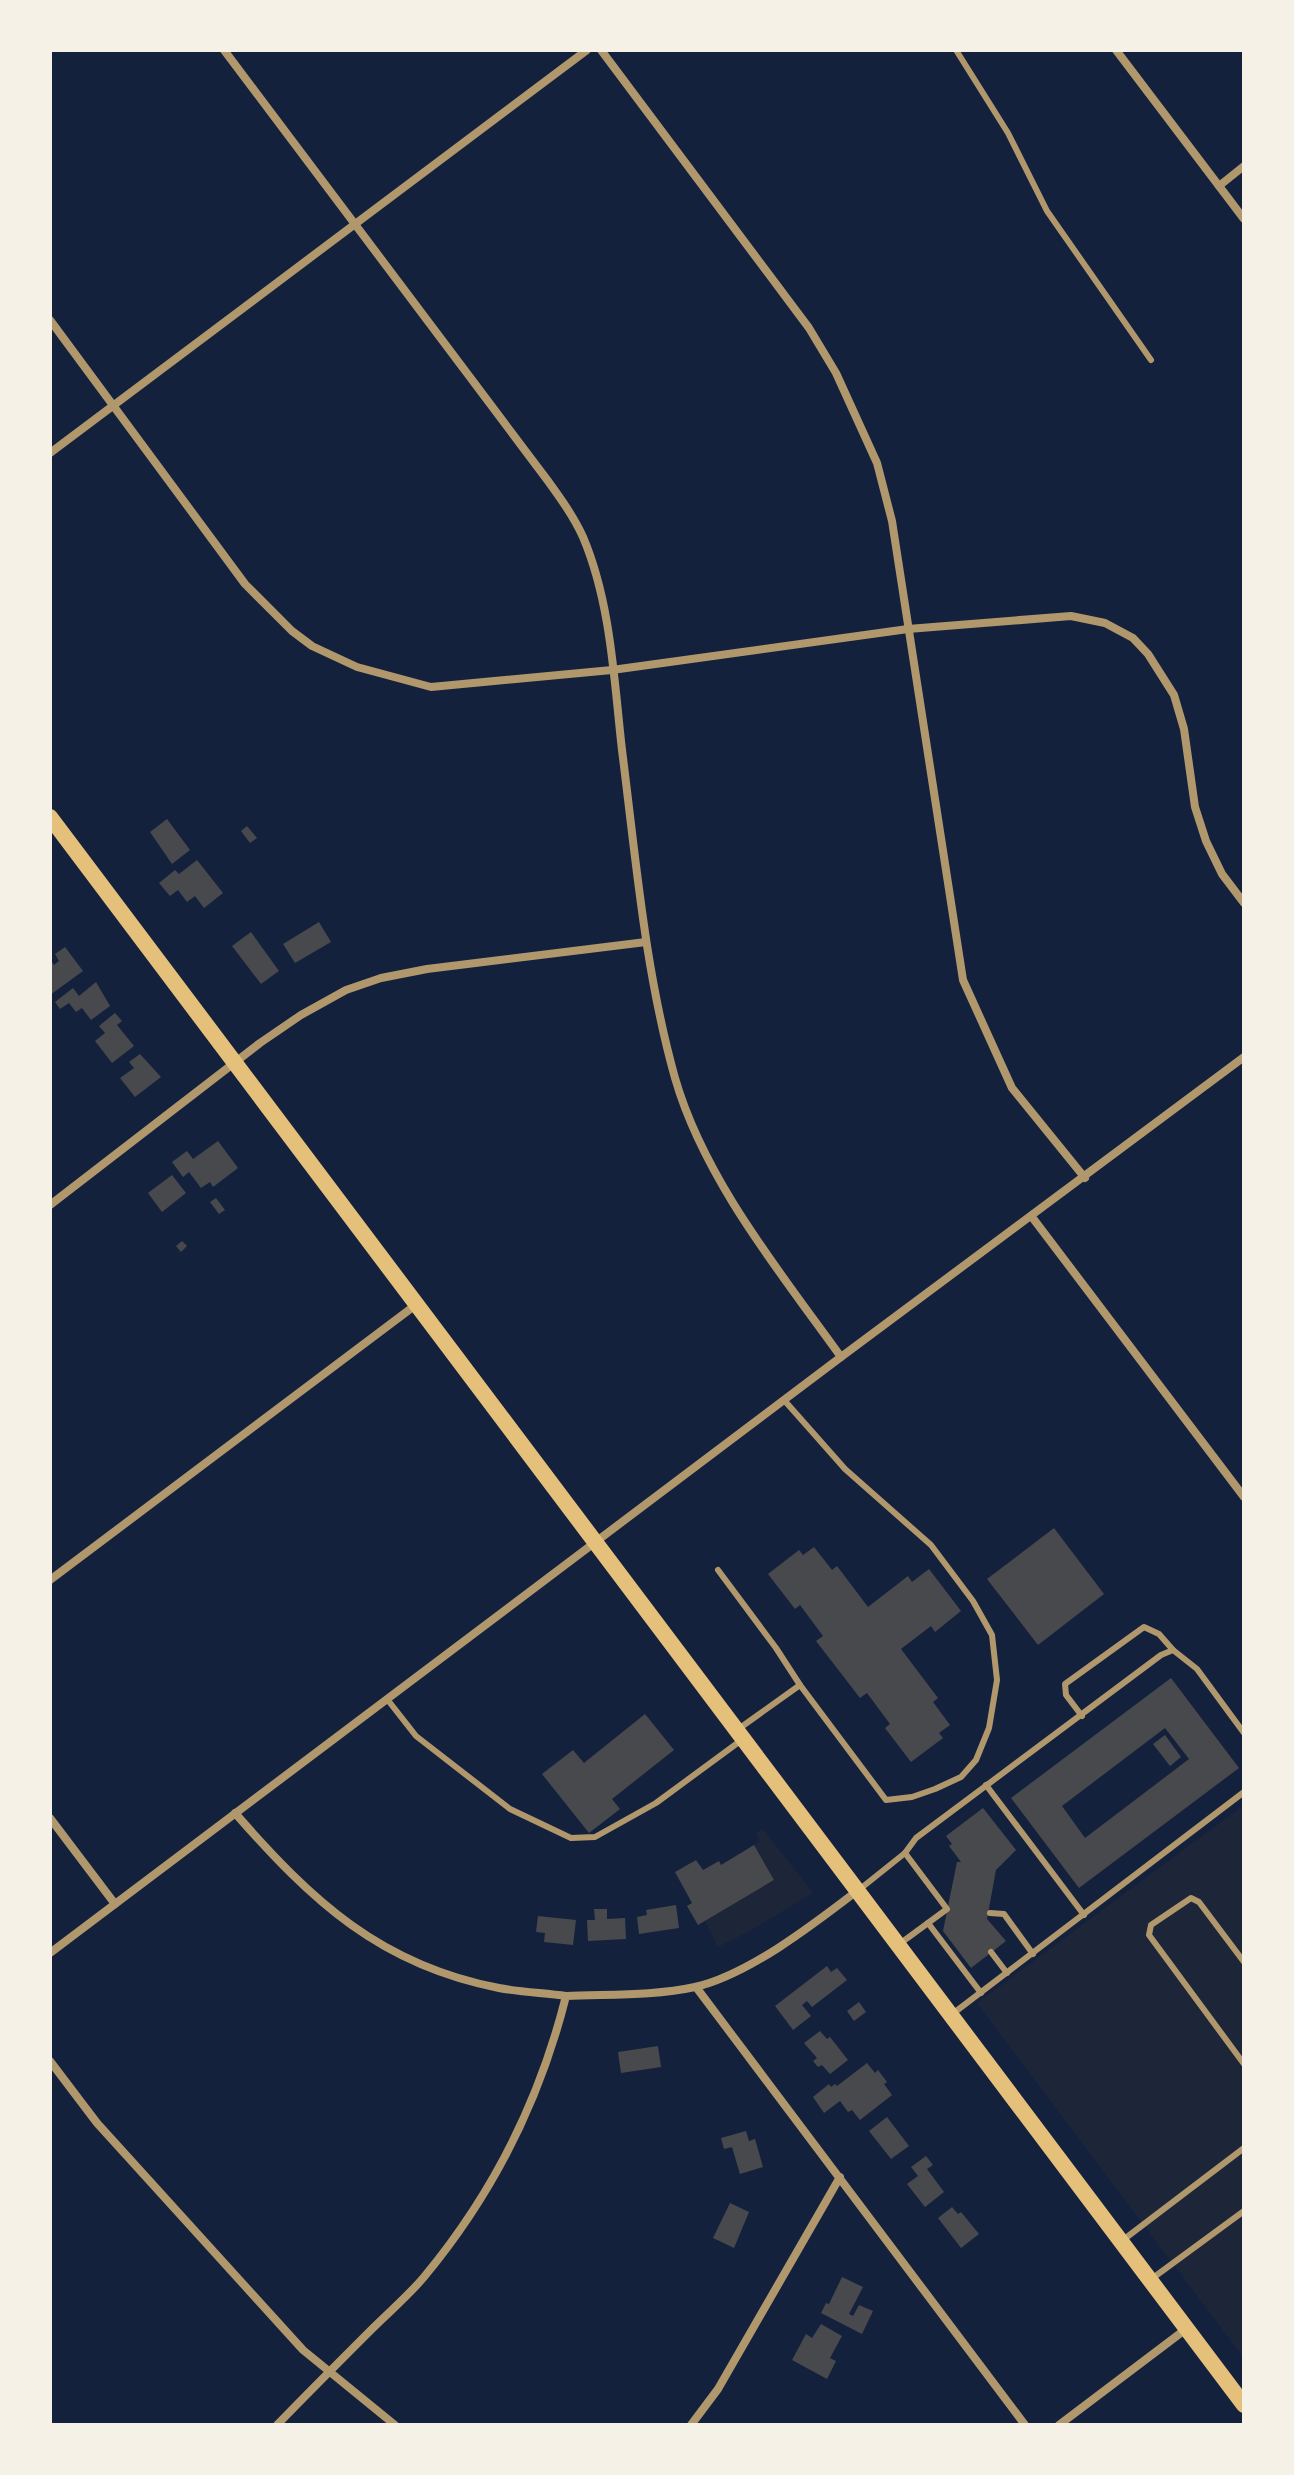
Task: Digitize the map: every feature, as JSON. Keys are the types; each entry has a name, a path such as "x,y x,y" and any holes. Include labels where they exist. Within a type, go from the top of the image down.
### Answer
{"main road":[{"path":"50,817 1244,2405"}],"street":[{"path":"224,50 574,518 597,579 612,670 646,942 676,1080 690,1121 732,1200 841,1357"},
{"path":"50,453 587,50"},
{"path":"601,50 809,328 836,373 877,463 892,521 963,980 1012,1088 1085,1178"},
{"path":"1116,50 1244,219"},
{"path":"1219,186 1244,166"},
{"path":"50,320 245,584 292,631 312,646 357,667 431,687 612,670 908,629 1071,616 1105,623 1133,638 1148,654 1180,709 1195,807 1206,841 1222,874 1244,903"},
{"path":"50,1205 301,1015 346,990 381,978 427,969 646,942"},
{"path":"50,1953 1244,1057"},
{"path":"1032,1217 1244,1497"},
{"path":"50,1580 417,1304"},
{"path":"235,1813 281,1866 356,1930 438,1971 500,1988 566,1996 696,1987 744,1967 803,1932 857,1891"},
{"path":"50,1818 115,1904"},
{"path":"696,1987 1025,2425"},
{"path":"277,2425 422,2280 463,2227 497,2175 525,2118 557,2034 566,1996"},
{"path":"50,2061 97,2123 303,2350 395,2425"},
{"path":"691,2425 718,2389 840,2177"},
{"path":"1059,2425 1186,2328"}],"lane":[{"path":"956,50 1008,133 1047,211 1151,360"},
{"path":"718,1570 886,1800 912,1797 935,1789 961,1777 976,1760 989,1728 997,1680 992,1635 973,1601 931,1545 845,1469 784,1400"},
{"path":"1082,1716 1066,1695 1065,1684 1144,1627 1159,1634 1197,1669 1244,1733"},
{"path":"857,1891 905,1853 916,1838 1161,1655 1173,1650"},
{"path":"387,1699 416,1736 510,1809 571,1838 595,1837 656,1803 800,1685"},
{"path":"986,1785 1084,1915"},
{"path":"951,2016 1244,1792"},
{"path":"898,1945 947,1909 905,1853"},
{"path":"1244,1962 1199,1902 1191,1898 1151,1925 1149,1935 1244,2064"},
{"path":"990,1913 1004,1914 1033,1954"},
{"path":"928,1923 981,1993"},
{"path":"991,1952 1007,1973"},
{"path":"1121,2241 1244,2148"},
{"path":"1150,2280 1244,2211"}],"shaded area":[{"path":"1244,1805 1244,2358 977,2003"},
{"path":"763,1829 813,1893 718,1947 705,1921 774,1880 754,1845 760,1841 756,1833"}],"building":[{"path":"167,819 190,850 172,864 150,832"},
{"path":"247,826 257,838 250,843 241,831"},
{"path":"197,860 223,893 204,908 195,896 187,902 178,890 170,896 159,883 175,870 179,874"},
{"path":"319,922 331,942 295,963 283,944"},
{"path":"251,932 279,971 261,984 232,946"},
{"path":"65,947 83,971 50,995 50,959 54,965 59,961 55,954"},
{"path":"96,982 110,1006 91,1020 82,1008 76,1012 69,1003 60,1009 55,1002 73,988 79,996"},
{"path":"115,1013 122,1021 117,1025 134,1046 112,1063 95,1041 105,1033 99,1026"},
{"path":"140,1054 161,1077 135,1097 120,1078 134,1068 129,1062"},
{"path":"218,1141 238,1168 213,1187 210,1182 201,1188 189,1172 183,1177 172,1162 187,1151 193,1159"},
{"path":"172,1175 186,1193 162,1212 148,1193"},
{"path":"216,1198 225,1210 219,1214 210,1202"},
{"path":"182,1241 187,1246 181,1252 176,1246"},
{"path":"1054,1528 1104,1594 1038,1645 987,1579"},
{"path":"814,1547 832,1570 837,1566 868,1607 908,1576 912,1582 929,1569 961,1611 935,1632 931,1626 901,1649 938,1698 933,1702 950,1725 939,1733 943,1738 911,1762 885,1728 890,1724 867,1693 860,1698 816,1641 823,1636 800,1605 795,1609 768,1574 799,1550 803,1555"},
{"path":"1171,1678 1239,1768 1079,1888 1011,1798","holes":["1165,1728 1189,1759 1085,1838 1062,1806"]},
{"path":"645,1714 674,1750 612,1799 620,1809 589,1833 542,1774 573,1750 584,1763"},
{"path":"1165,1735 1181,1757 1170,1766 1153,1744"},
{"path":"983,1808 1016,1850 996,1870 987,1919 1006,1941 971,1968 943,1931 957,1862 961,1862 946,1836"},
{"path":"754,1845 774,1880 698,1925 687,1906 692,1903 675,1872 696,1860 703,1870 719,1861 721,1865"},
{"path":"676,1905 679,1928 639,1934 637,1917 647,1915 646,1910"},
{"path":"594,1909 607,1909 607,1919 625,1918 626,1939 588,1941 587,1920 595,1920"},
{"path":"538,1916 576,1920 573,1945 544,1942 545,1933 536,1932"},
{"path":"827,1966 831,1972 837,1968 847,1980 812,2007 807,2001 802,2005 811,2016 793,2030 775,2006"},
{"path":"859,2002 866,2012 854,2021 847,2011"},
{"path":"820,2031 827,2039 830,2037 848,2060 830,2074 822,2065 818,2067 813,2061 817,2058 804,2043"},
{"path":"658,2046 661,2067 621,2073 618,2052"},
{"path":"867,2063 875,2073 878,2070 892,2095 860,2120 852,2110 848,2112 840,2101 824,2113 813,2097 829,2084 831,2087 837,2086"},
{"path":"887,2117 909,2146 891,2159 869,2131"},
{"path":"746,2131 749,2141 755,2139 763,2167 740,2174 732,2147 724,2149 721,2138"},
{"path":"926,2156 933,2165 927,2169 944,2192 925,2207 907,2184 918,2176 911,2167"},
{"path":"730,2203 749,2212 734,2248 713,2238"},
{"path":"952,2207 958,2214 961,2212 979,2234 961,2248 938,2218"},
{"path":"842,2277 863,2287 849,2314 853,2316 859,2305 873,2311 862,2334 821,2313"},
{"path":"821,2324 842,2336 830,2358 836,2361 827,2379 792,2360 806,2334 812,2338"}]}
